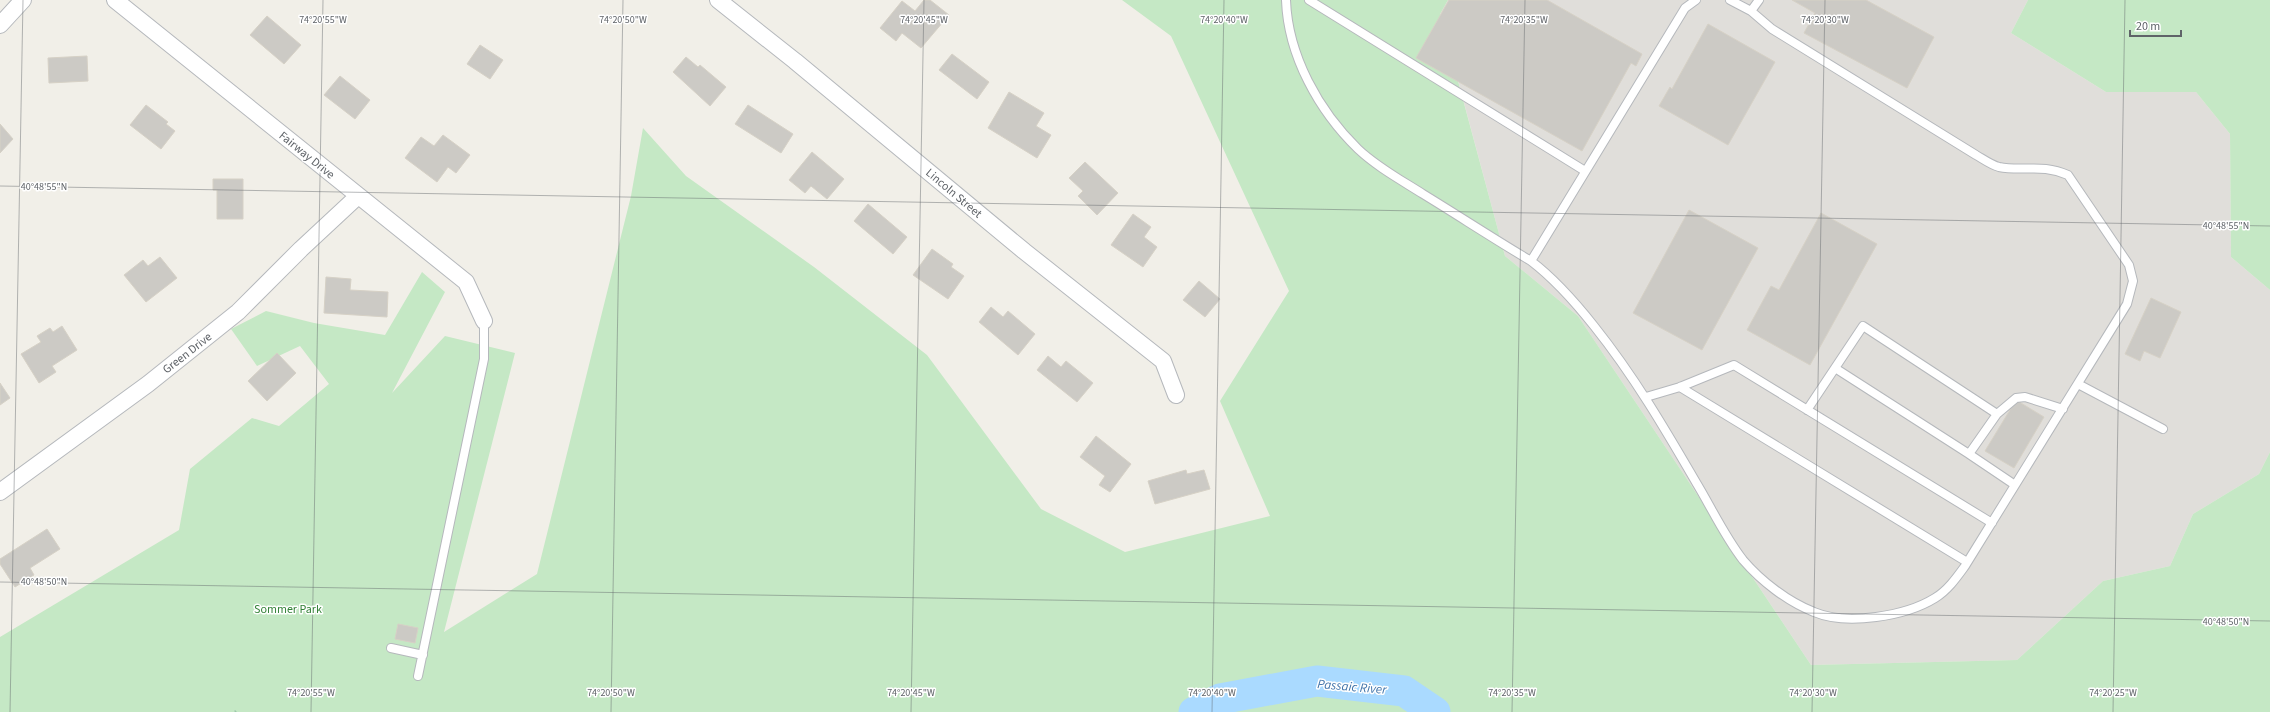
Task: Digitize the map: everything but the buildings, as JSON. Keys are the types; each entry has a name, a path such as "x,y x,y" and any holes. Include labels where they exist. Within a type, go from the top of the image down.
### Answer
{"street":[{"path":"0,25 24,0"},
{"name":"Fairway Drive","path":"115,0 466,282 484,321"},
{"name":"Lincoln Street","path":"718,0 801,66 1024,251 1163,361 1176,395"},
{"name":"Green Drive","path":"0,492 148,384 238,312 301,249 358,196"}],"lane":[{"path":"1286,0 1291,37 1310,84 1335,122 1358,149 1374,163 1531,261 1546,272 1573,300 1623,362 1646,397 1730,539 1744,560 1763,579 1786,596 1814,613 1837,617 1860,618 1886,616 1906,611 1937,597 1952,584 1968,562 2128,304 2133,281 2129,265 2075,183 2068,175 2056,169 2037,167 1998,167 1772,30 1751,11 1730,0"},
{"path":"1309,0 1585,171"},
{"path":"1531,261 1685,8 1696,0"},
{"path":"1751,11 1759,0"},
{"path":"418,676 484,359 484,321"},
{"path":"1807,410 1863,326 1997,414"},
{"path":"1646,397 1680,387 1734,365 1992,523"},
{"path":"1835,368 2015,485"},
{"path":"2078,384 2162,429"},
{"path":"1680,387 1968,562"},
{"path":"1969,454 1997,414 2016,398 2025,397 2063,409"},
{"path":"392,648 423,655"}],"shaded area":[{"path":"1448,0 2028,0 2011,33 2106,92 2196,92 2230,134 2231,257 2270,290 2270,452 2259,474 2193,514 2170,566 2103,581 2017,660 1811,665 1578,316 1505,256 1440,13"}],"green space":[{"name":"Sommer Park","path":"1122,0 1448,0 1440,14 1505,256 1578,316 1811,665 2017,660 2103,581 2170,566 2193,514 2259,474 2270,452 2270,712 0,712 0,637 179,530 190,469 252,418 279,426 329,384 300,346 257,366 231,329 266,311 314,323 385,335 422,272 445,292 392,393 445,336 515,353 444,632 537,574 631,196 643,128 686,176 814,267 927,355 1041,509 1125,552 1270,516 1220,401 1289,291 1171,36"},
{"path":"2028,0 2270,0 2270,290 2231,257 2230,134 2196,92 2106,92 2011,33"}],"waterway":[{"name":"Passaic River","path":"1194,712 1220,699 1317,681 1404,691 1435,712"}]}
